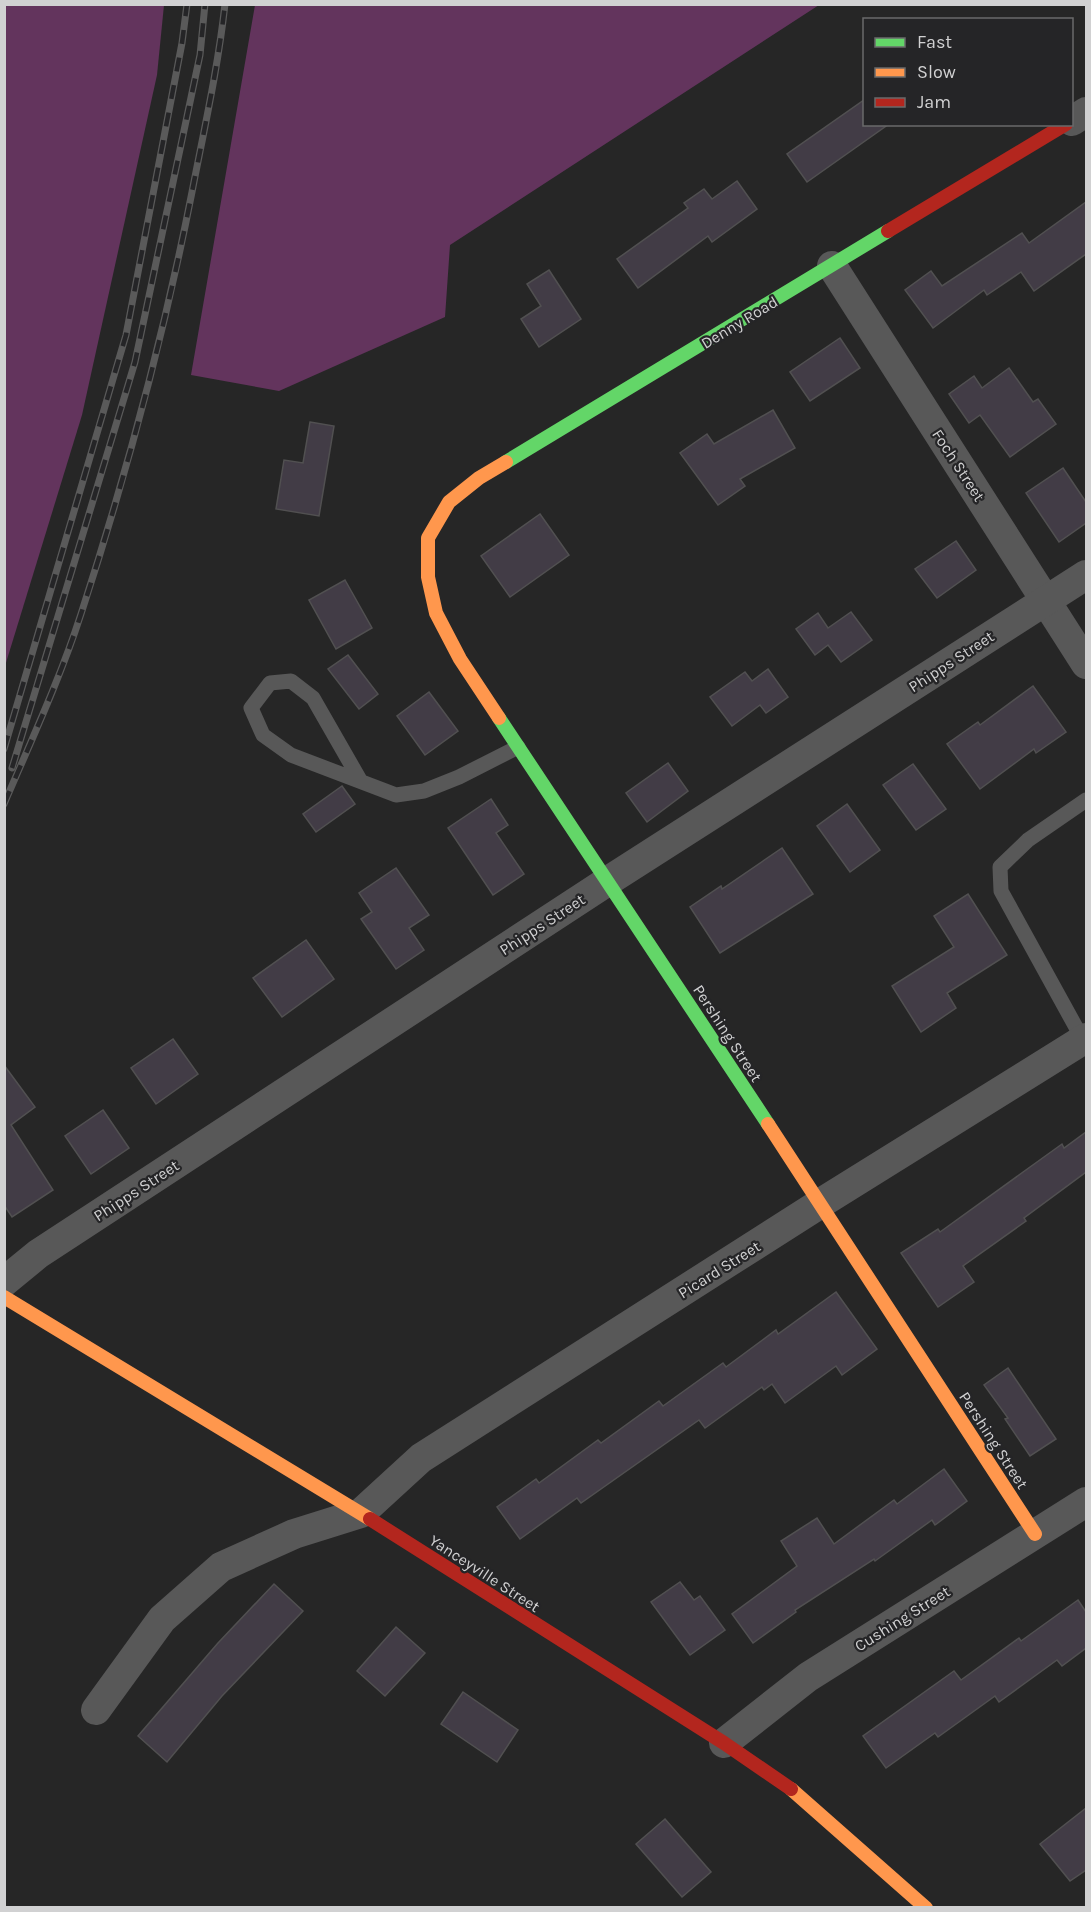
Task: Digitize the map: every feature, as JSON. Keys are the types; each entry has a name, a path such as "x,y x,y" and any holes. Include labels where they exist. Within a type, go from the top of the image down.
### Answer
{"street":[{"path":"1073,120 1086,112"},
{"name":"Denny Road","path":"428,538 449,502 479,478 1063,126"},
{"name":"Foch Street","path":"832,266 1086,664"},
{"name":"Pershing Street","path":"428,538 428,577 436,613 460,660 822,1203 1035,1534"},
{"name":"Phipps Street","path":"4,1282 48,1248 608,881 1086,575"},
{"name":"Picard Street","path":"361,1513 421,1458 1085,1039"},
{"name":"Yanceyville Street","path":"4,1297 361,1513 724,1743 800,1796 926,1908"},
{"name":"Cushing Street","path":"724,1743 808,1677 1086,1502"},
{"path":"96,1710 162,1619 221,1567 294,1534 361,1513"}],"lane":[{"path":"360,780 313,698 291,681 270,683 251,708 263,735 291,755 396,795 424,791 459,777 518,747"},
{"path":"1085,1039 1001,891 1000,867 1028,840 1086,800"}],"shaded area":[{"path":"5,4 164,5 157,75 82,415 5,666"},
{"path":"255,4 819,5 450,245 445,317 279,391 191,375"}],"building":[{"path":"863,101 863,126 886,126 807,182 787,154"},
{"path":"737,181 757,209 712,242 708,236 638,288 617,259 688,208 684,203 704,189 712,199"},
{"path":"1086,202 1086,254 1034,291 1021,272 987,295 984,290 933,328 905,290 931,271 942,286 1022,233 1029,243"},
{"path":"549,270 581,319 539,347 521,319 541,306 527,284"},
{"path":"840,338 860,368 810,401 790,372"},
{"path":"1009,368 1033,402 1038,399 1056,424 1010,457 980,415 969,423 949,394 974,376 982,388"},
{"path":"773,410 795,448 740,479 745,486 718,505 680,453 707,434 714,444"},
{"path":"310,422 334,426 319,516 276,509 284,460 303,463"},
{"path":"1063,468 1086,502 1086,523 1059,542 1026,493"},
{"path":"540,514 569,555 510,597 481,556"},
{"path":"956,541 976,570 937,598 915,569"},
{"path":"345,580 372,628 336,649 309,600"},
{"path":"851,612 872,640 841,662 828,645 815,655 796,629 818,613 828,628"},
{"path":"348,655 378,694 359,709 328,669"},
{"path":"768,669 788,697 766,713 760,705 732,726 710,697 745,672 752,681"},
{"path":"1033,686 1066,732 1036,753 1034,749 980,789 947,744 978,722 980,725"},
{"path":"429,692 458,731 425,755 397,716"},
{"path":"668,763 688,791 647,822 626,793"},
{"path":"913,764 946,809 916,830 883,785"},
{"path":"342,786 355,804 316,832 303,814"},
{"path":"491,799 508,825 496,833 524,874 493,895 448,828"},
{"path":"847,804 880,850 850,872 817,826"},
{"path":"782,848 813,894 720,953 690,907 721,886 722,889"},
{"path":"396,868 429,915 409,928 424,950 396,969 361,919 372,912 359,893"},
{"path":"968,894 1007,955 947,993 956,1008 921,1032 892,986 954,947 934,916"},
{"path":"306,940 334,979 282,1017 253,978"},
{"path":"173,1039 198,1074 156,1104 131,1068"},
{"path":"4,1065 35,1107 11,1125 53,1190 12,1217 4,1205"},
{"path":"103,1110 129,1148 91,1174 65,1136"},
{"path":"1086,1132 1086,1172 1024,1218 1026,1221 963,1266 974,1282 938,1307 901,1253 938,1229 940,1232 1062,1144 1064,1148"},
{"path":"836,1292 877,1349 842,1375 836,1366 785,1403 772,1384 764,1390 762,1387 705,1428 699,1420 581,1503 577,1498 520,1539 497,1507 536,1479 539,1483 598,1440 601,1443 659,1401 663,1406 723,1363 726,1367 776,1330 778,1334"},
{"path":"1008,1368 1056,1439 1030,1456 1005,1419 1008,1418 984,1385"},
{"path":"944,1469 967,1501 935,1525 932,1520 875,1561 874,1559 795,1610 796,1612 753,1643 732,1614 797,1566 781,1541 817,1518 834,1544 894,1500 897,1504"},
{"path":"680,1582 694,1600 700,1596 725,1630 690,1655 651,1602"},
{"path":"274,1584 303,1611 222,1696 167,1762 138,1736 218,1643"},
{"path":"1078,1600 1086,1612 1086,1648 1062,1666 1057,1660 999,1702 995,1696 938,1737 935,1733 886,1768 863,1736 954,1671 961,1680 1019,1638 1021,1641"},
{"path":"396,1627 425,1653 385,1696 357,1671"},
{"path":"463,1692 518,1730 497,1762 441,1724"},
{"path":"1086,1808 1086,1870 1070,1881 1040,1844"},
{"path":"665,1819 711,1872 682,1897 636,1844"}],"railway":[{"path":"4,749 126,335 182,43 187,4"},
{"path":"12,768 135,362 200,55 205,4"},
{"path":"4,804 73,638 129,458 181,246 219,52 225,4"}],"traffic: fast":[{"path":"506,462 888,231"},
{"path":"499,718 768,1124"}],"traffic: slow":[{"path":"499,718 460,659 436,613 428,577 428,538 449,502 479,478 506,462"},
{"path":"768,1124 1035,1534"},
{"path":"4,1297 370,1519"},
{"path":"791,1789 926,1908"}],"traffic: jam":[{"path":"888,231 1063,126"},
{"path":"370,1519 724,1743 791,1789"}]}
